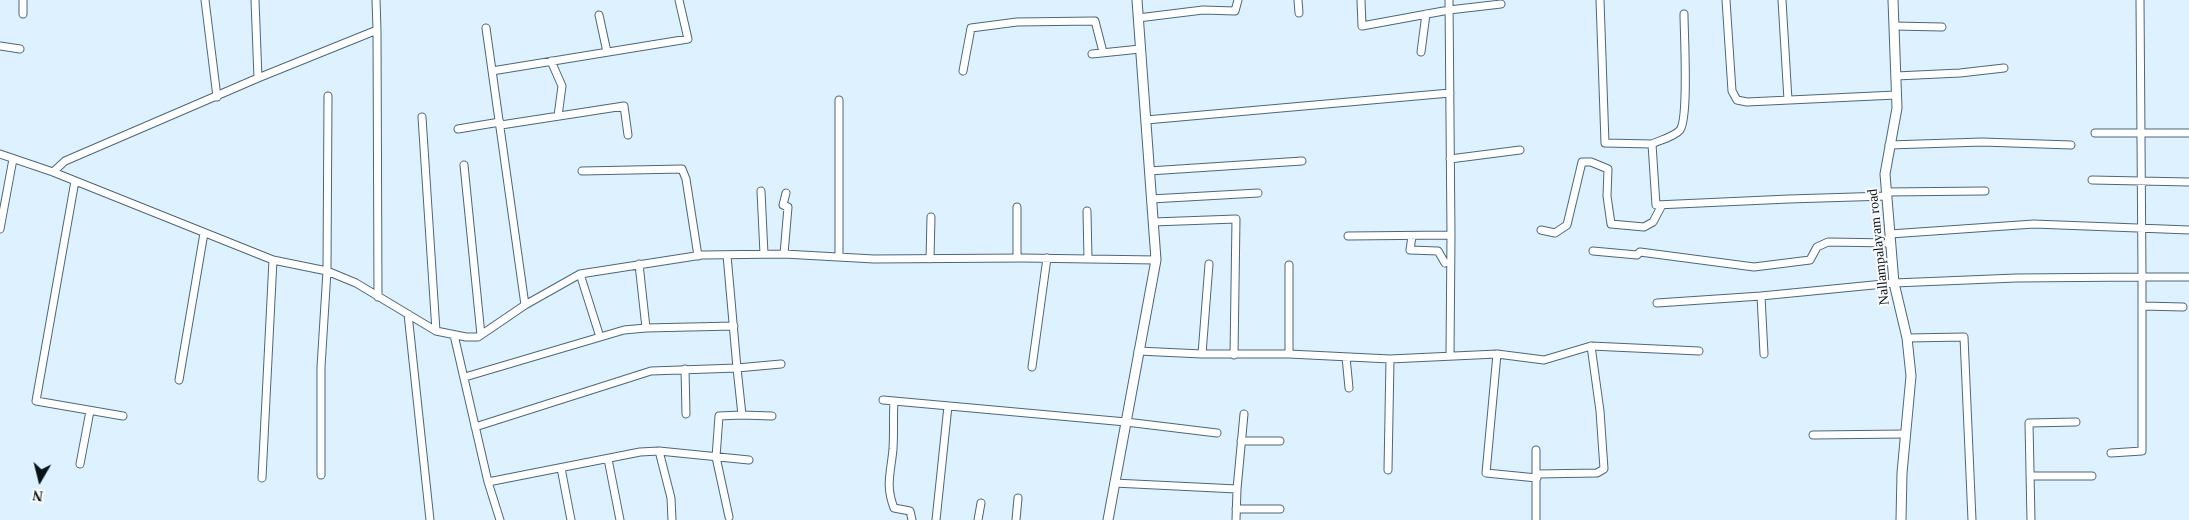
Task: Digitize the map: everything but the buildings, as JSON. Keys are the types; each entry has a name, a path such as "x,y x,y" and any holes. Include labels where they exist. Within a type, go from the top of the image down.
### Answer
{"street":[{"path":"23,14 24,0"},
{"path":"204,0 217,97"},
{"path":"255,0 258,78"},
{"path":"376,0 378,297"},
{"path":"492,71 688,38 679,0"},
{"path":"1108,520 1156,260 1137,0"},
{"path":"1138,18 1203,10 1235,10 1238,0"},
{"path":"1298,0 1299,13"},
{"path":"1361,0 1362,26 1449,10 1501,4"},
{"path":"1449,0 1450,356"},
{"path":"1600,0 1606,143 1652,144 1678,132 1682,128 1685,106 1684,14"},
{"path":"1726,0 1732,91 1737,100 1747,102 1896,95"},
{"path":"1782,0 1788,100"},
{"name":"Nallampalayam road","path":"1893,0 1897,108 1885,174 1894,283 1907,338 1911,376 1902,472 1901,520"},
{"path":"2111,453 2142,452 2143,306 2140,0"},
{"path":"599,14 607,52"},
{"path":"1421,52 1426,14"},
{"path":"963,71 971,28 1017,22 1095,21 1103,52"},
{"path":"1894,26 1942,27"},
{"path":"486,28 513,233 525,305"},
{"path":"53,172 65,161 258,78 377,30"},
{"path":"0,46 20,49"},
{"path":"1092,54 1140,49"},
{"path":"551,62 562,86 558,116"},
{"path":"1896,76 1960,73 2004,68"},
{"path":"1146,120 1450,93"},
{"path":"321,475 321,367 326,271 328,96"},
{"path":"839,100 839,257"},
{"path":"458,128 500,124 624,106 628,135"},
{"path":"422,117 436,331"},
{"path":"2095,133 2189,133"},
{"path":"1889,145 1982,142 2071,145"},
{"path":"1652,144 1656,206 1789,198 1985,191"},
{"path":"1450,159 1520,150"},
{"path":"0,154 53,172 273,260 326,271 356,283 436,331 466,337 481,335 525,305 580,274 698,256 784,254 930,259 1047,258 1156,260"},
{"path":"0,229 13,159"},
{"path":"1150,171 1302,161"},
{"path":"1542,230 1555,233 1567,226 1582,162 1591,162 1608,169 1607,196 1611,224 1644,227 1653,222 1662,205"},
{"path":"464,165 481,335"},
{"path":"582,171 682,169 686,180 698,256"},
{"path":"2092,180 2189,182"},
{"path":"75,181 36,401 123,416"},
{"path":"761,191 764,254"},
{"path":"784,254 788,207 783,205 786,193"},
{"path":"1152,199 1258,193"},
{"path":"1018,207 1018,258"},
{"path":"1087,211 1088,259"},
{"path":"930,259 932,217"},
{"path":"1153,222 1236,219 1234,354"},
{"path":"1593,251 1637,255 1640,252 1754,267 1810,260 1817,247 1828,242 2034,224 2189,230"},
{"path":"179,380 204,233"},
{"path":"1348,236 1451,236"},
{"path":"1412,236 1410,250 1438,251 1445,263"},
{"path":"727,255 742,415"},
{"path":"1032,367 1047,258"},
{"path":"262,478 273,260"},
{"path":"639,264 646,328"},
{"path":"1202,354 1209,264"},
{"path":"1289,266 1289,354"},
{"path":"580,274 600,336"},
{"path":"1658,303 1761,296 1894,283 2016,278 2189,277"},
{"path":"1761,296 1764,354"},
{"path":"2143,306 2183,307"},
{"path":"408,314 430,520"},
{"path":"465,377 624,330 734,326"},
{"path":"454,335 488,482 500,520"},
{"path":"1907,338 1964,337 1972,520"},
{"path":"1138,351 1202,354 1289,354 1390,359 1497,354 1544,360 1592,346 1699,351"},
{"path":"1497,354 1486,473 1537,476 1597,473 1604,469 1600,411 1592,346"},
{"path":"1346,357 1349,388"},
{"path":"1388,470 1390,359"},
{"path":"475,427 651,371 737,368 780,364"},
{"path":"685,369 686,414"},
{"path":"883,400 1126,422 1217,433"},
{"path":"894,401 893,450 888,483 889,494 894,508 910,510 912,520"},
{"path":"936,520 948,406"},
{"path":"80,464 90,411"},
{"path":"1236,520 1244,414"},
{"path":"729,517 716,457 719,416 772,416"},
{"path":"2032,520 2029,423 2076,422"},
{"path":"1813,435 1906,434"},
{"path":"1241,441 1280,441"},
{"path":"1536,450 1536,520"},
{"path":"488,482 640,452 659,451 749,460"},
{"path":"659,451 671,498 672,520"},
{"path":"608,459 620,520"},
{"path":"561,468 571,520"},
{"path":"2030,476 2092,476"},
{"path":"1114,483 1237,489"},
{"path":"1016,520 1018,498"},
{"path":"978,520 981,503"},
{"path":"1236,509 1280,509"}]}
